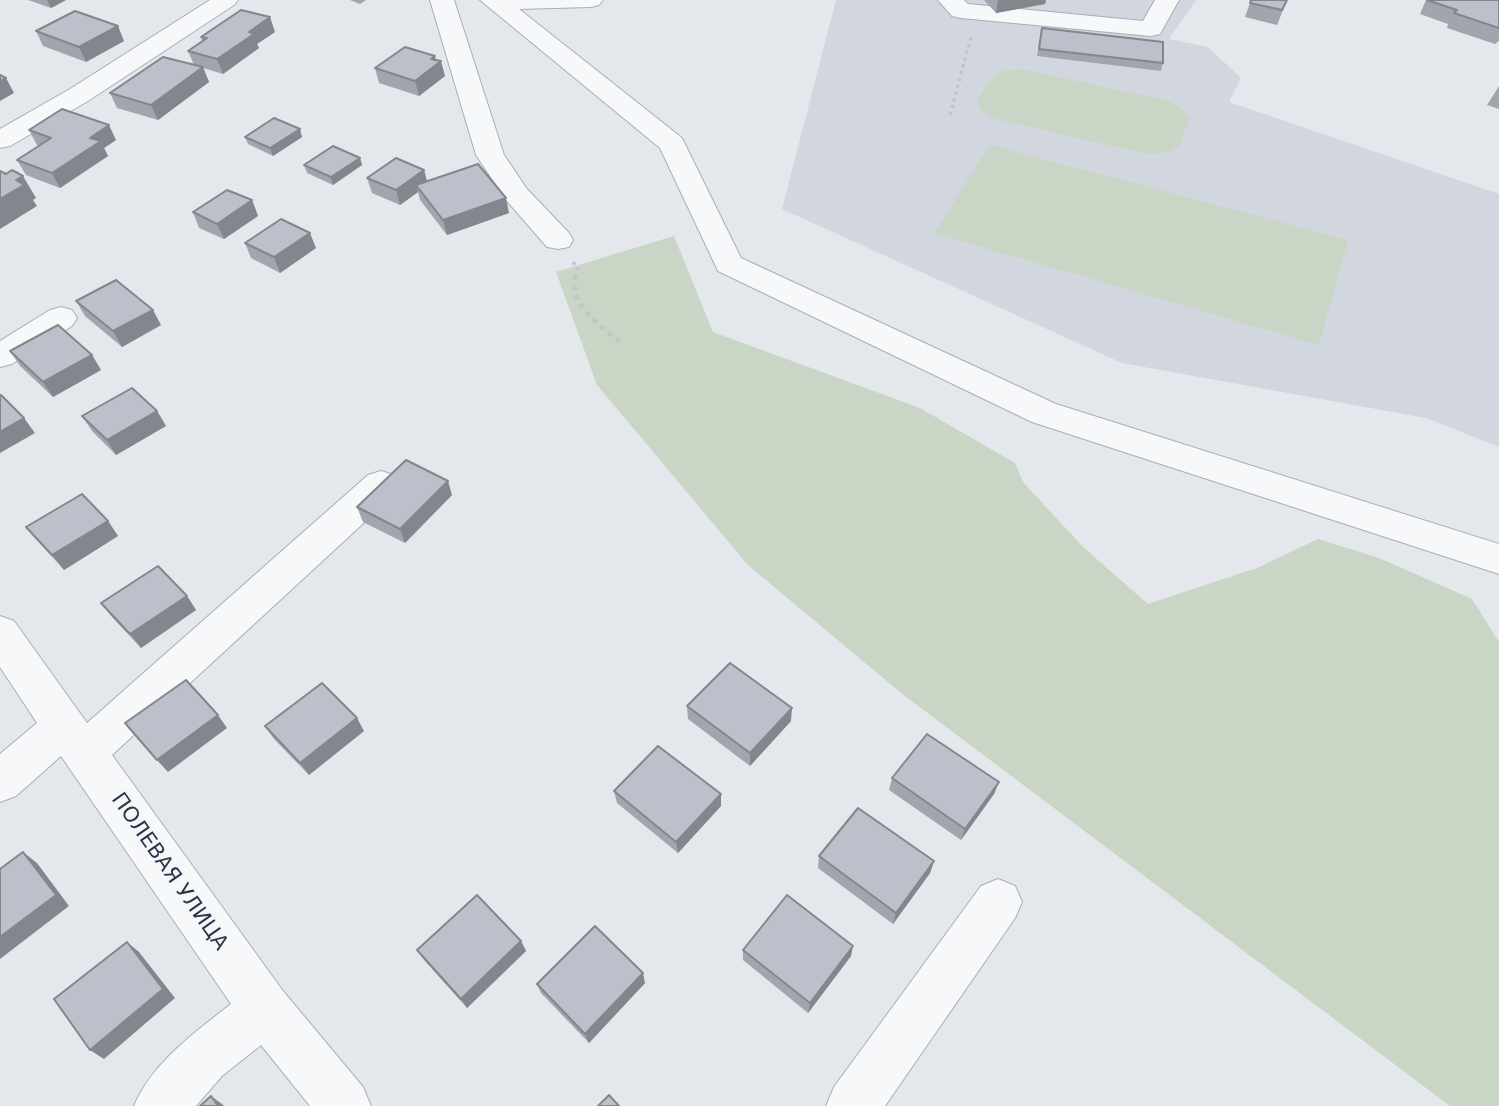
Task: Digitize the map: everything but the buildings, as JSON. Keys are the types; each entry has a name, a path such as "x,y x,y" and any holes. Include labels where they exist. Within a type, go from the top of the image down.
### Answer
{"street":[{"path":"0,140 79,95 226,0"},
{"path":"442,0 490,155 517,195 558,240"},
{"path":"494,0 528,3 591,0"},
{"path":"494,0 672,144 729,264 1044,413 1499,559"},
{"path":"950,0 961,11 1151,29 1167,0"},
{"path":"0,356 61,318"},
{"path":"0,782 74,739 382,485"},
{"name":"ПОЛЕВАЯ УЛИЦА","path":"0,634 265,1009 344,1106"},
{"path":"853,1106 998,902"},
{"path":"161,1106 204,1058 265,1009"}],"path":[{"path":"950,115 977,13"},
{"path":"558,240 578,268 571,281 574,298 596,322 621,342"}],"shaded area":[{"path":"836,0 1196,0 1169,39 1208,47 1241,78 1229,102 1499,194 1499,447 1426,418 1122,363 782,209"}],"green space":[{"path":"1022,69 1168,101 1182,109 1189,119 1179,146 1167,152 1148,154 995,119 982,111 977,101 989,81 998,73"},
{"path":"990,145 1348,240 1319,345 934,233"},
{"path":"674,236 713,332 920,408 1015,463 1023,482 1084,548 1148,604 1257,568 1318,539 1379,558 1472,599 1499,642 1499,1106 1450,1106 901,693 748,565 597,385 556,272"}]}
